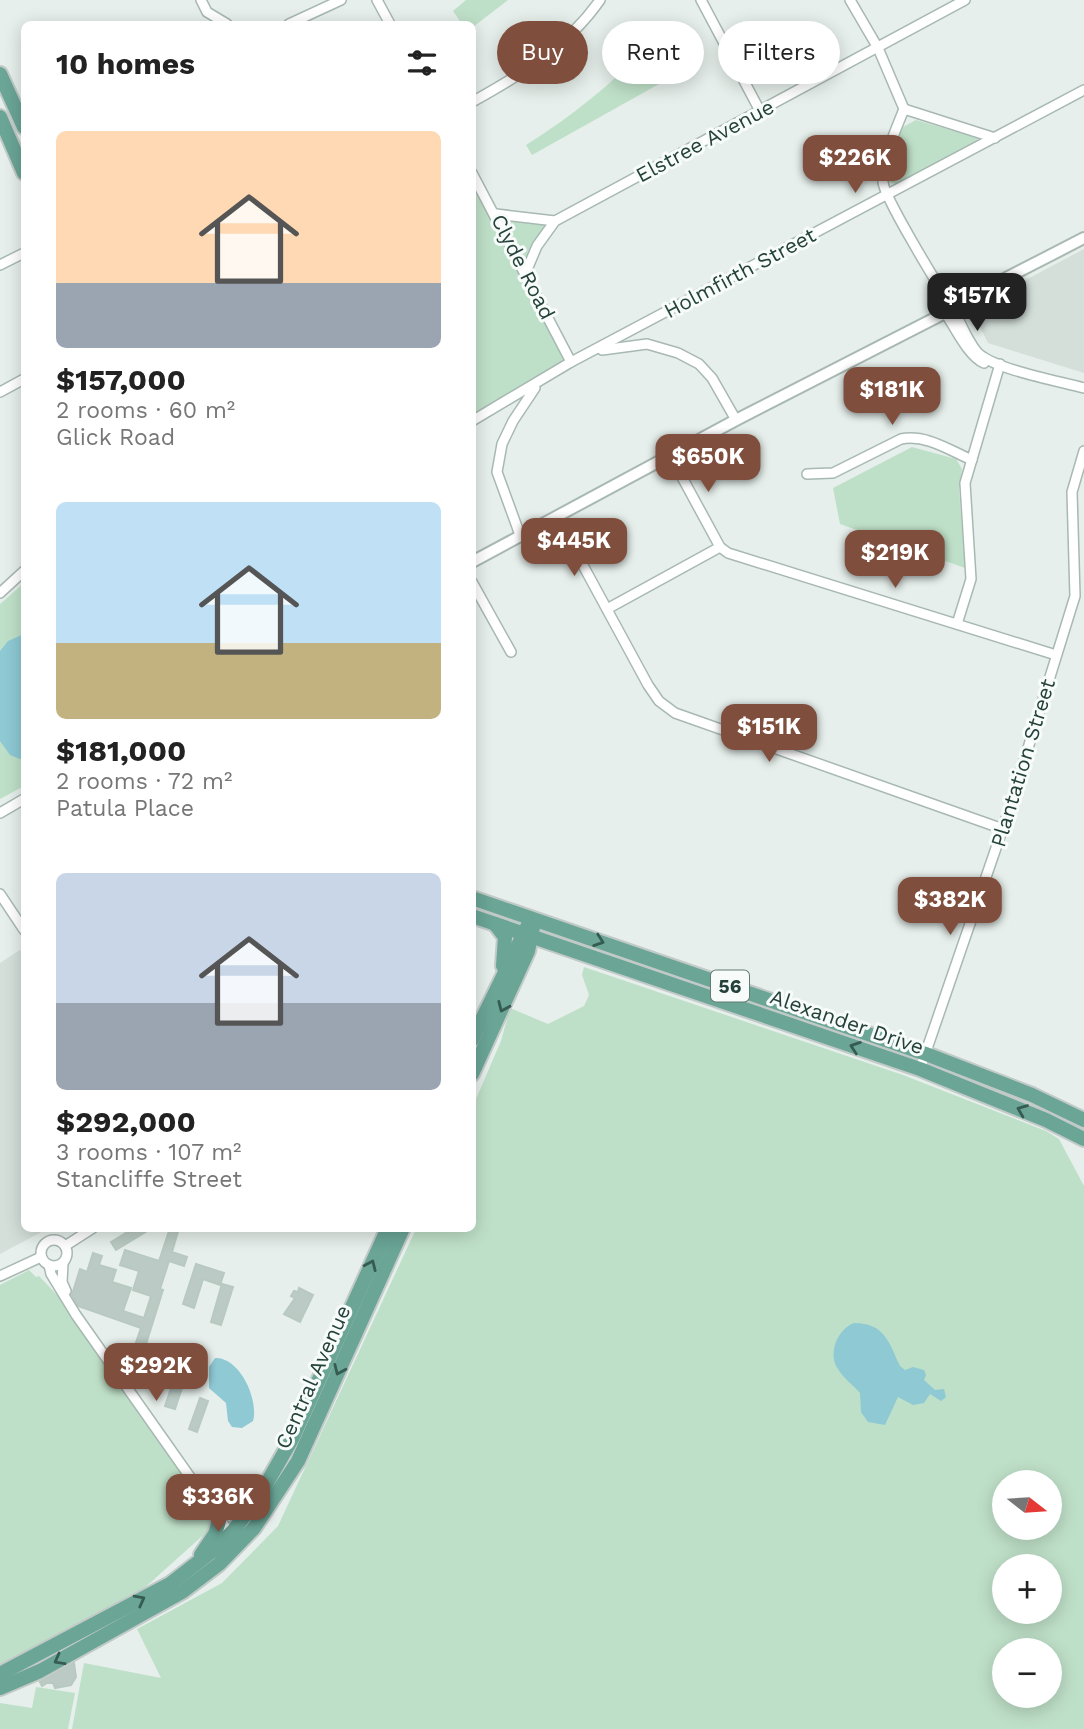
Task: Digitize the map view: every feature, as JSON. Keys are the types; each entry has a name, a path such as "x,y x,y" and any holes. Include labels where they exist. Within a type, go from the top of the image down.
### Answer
{"main road":[{"path":"0,74 21,120"},
{"path":"0,117 4,134 21,167"},
{"name":"Alexander Drive","path":"476,899 926,1054 1032,1095 1084,1120"},
{"name":"Alexander Drive","path":"476,917 920,1069 1046,1120 1084,1139"},
{"path":"476,1031 502,974 534,918"},
{"path":"495,924 503,931 506,940 502,974"},
{"path":"476,1065 523,962 527,934"},
{"path":"523,962 536,951 563,946"},
{"name":"Central Avenue","path":"0,1674 170,1584 237,1537 292,1439 386,1232"},
{"name":"Central Avenue","path":"0,1688 40,1671 182,1592 206,1575 237,1537 271,1505 298,1461 401,1232"},
{"path":"195,1566 215,1534 218,1515 248,1514"},
{"path":"66,1639 83,1646"}],"street":[{"path":"201,0 208,21"},
{"path":"296,21 341,0"},
{"path":"377,0 388,21"},
{"path":"476,100 515,79 554,50 584,23 600,0"},
{"path":"701,0 761,111"},
{"path":"850,0 878,48 904,109 892,141 883,183 949,307 977,352 1000,364 1084,388"},
{"name":"Elstree Avenue","path":"526,272 537,246 555,221 965,0"},
{"path":"207,12 222,21"},
{"name":"Holmfirth Street","path":"476,419 502,406 571,362 1084,90"},
{"path":"904,109 995,138"},
{"path":"4,134 21,127"},
{"name":"Clyde Road","path":"476,180 571,362"},
{"path":"496,214 555,221"},
{"path":"476,560 1084,237"},
{"path":"0,265 21,254"},
{"path":"641,326 647,344"},
{"path":"596,350 647,344 678,353 699,364 718,387 736,420"},
{"path":"957,624 971,579 964,492 1000,364"},
{"path":"0,392 21,381"},
{"path":"520,535 497,472 502,444 513,421 538,384"},
{"path":"502,406 513,421"},
{"path":"807,474 833,473 901,439 913,437 922,438 972,460"},
{"name":"Plantation Street","path":"920,1069 1003,829 1056,655 1079,597 1072,492 1084,451"},
{"path":"670,455 720,547 736,557 1056,655"},
{"path":"566,534 655,696 675,713 1003,829"},
{"path":"607,609 720,547"},
{"path":"0,593 21,573"},
{"path":"476,589 511,652"},
{"path":"0,813 21,801"},
{"path":"0,894 21,926"},
{"path":"65,1246 87,1232"},
{"path":"63,1263 55,1267 41,1257 41,1248 46,1242 59,1240 65,1246 67,1254 63,1263 62,1282 76,1315"},
{"path":"0,1276 41,1257"},
{"path":"49,1265 51,1274 76,1315 218,1515 237,1537"}],"shaded area":[{"path":"1084,249 1084,373 988,343 971,309"},
{"path":"20,950 21,1232 41,1232 0,1254 0,963"}],"green space":[{"path":"466,0 508,0 476,25 476,21 460,21 453,11"},
{"path":"608,84 659,84 532,155 526,145"},
{"path":"916,120 977,138 977,142 895,184 890,182 888,177 896,143 903,127"},
{"path":"476,182 496,214 555,221 526,272 571,362 476,419"},
{"path":"912,447 956,459 962,469 959,489 965,568 840,524 833,488"},
{"path":"21,586 21,788 0,799 0,604"},
{"path":"584,967 903,1075 1046,1131 1059,1139 1084,1186 1084,1729 72,1729 84,1663 161,1678 137,1629 222,1583 278,1526 415,1232 476,1232 476,1099 501,1041 510,1008 548,1024 584,1006 589,995 582,975"},
{"path":"29,1270 36,1277 39,1276 76,1315 219,1521 141,1591 103,1615 0,1668 0,1285"},
{"path":"36,1687 75,1693 68,1729 0,1729 0,1703 32,1708"}],"water":[{"path":"21,635 20,759 10,755 0,741 0,651 8,641"},
{"path":"854,1323 873,1326 889,1342 900,1366 905,1370 913,1367 924,1370 924,1380 935,1390 944,1389 946,1397 941,1401 930,1394 924,1403 913,1405 898,1397 885,1425 868,1422 861,1412 860,1393 840,1373 834,1356 839,1336"},
{"path":"215,1358 232,1364 246,1381 254,1412 253,1421 242,1428 232,1427 228,1421 226,1403 209,1388 209,1367"}],"building":[{"path":"127,1232 145,1232 116,1250 111,1242"},
{"path":"169,1232 178,1232 172,1252 187,1257 184,1266 169,1261 146,1344 162,1350 159,1360 133,1351 141,1328 78,1306 72,1295 80,1269 87,1272 93,1253 102,1256 99,1265 116,1270 112,1282 131,1288 123,1311 144,1318 151,1296 133,1290 139,1271 120,1265 125,1250 159,1261"},
{"path":"196,1264 224,1273 220,1285 203,1279 194,1308 183,1304"},
{"path":"222,1284 233,1287 221,1325 211,1322"},
{"path":"299,1288 313,1295 300,1322 284,1314 295,1298 291,1296 294,1291 298,1292"},
{"path":"176,1373 186,1376 175,1409 165,1406"},
{"path":"200,1398 208,1401 197,1432 189,1429"},
{"path":"74,1663 76,1677 71,1685 55,1688 53,1683 47,1683 42,1686 40,1682"}]}
